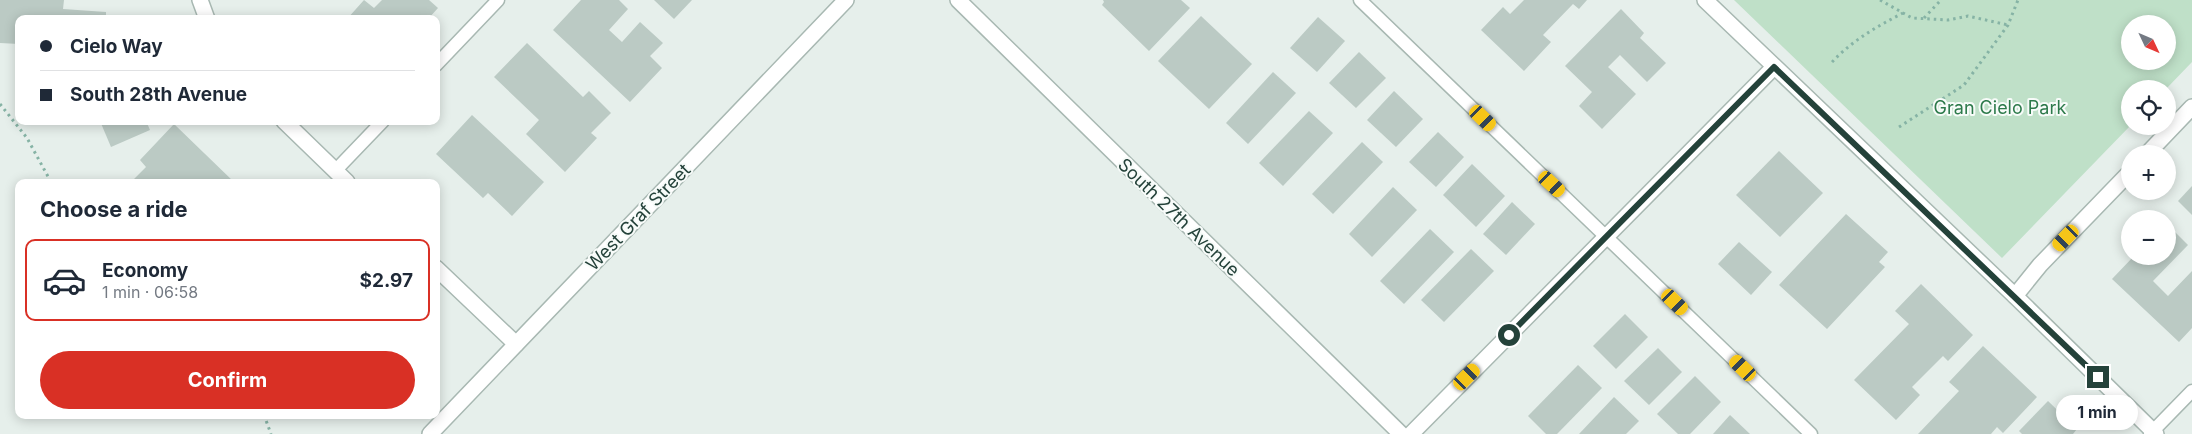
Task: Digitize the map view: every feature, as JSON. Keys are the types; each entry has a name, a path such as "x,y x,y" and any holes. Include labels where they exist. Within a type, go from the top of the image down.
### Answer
{"street":[{"path":"200,0 206,15"},
{"name":"West Graf Street","path":"430,434 846,0"},
{"name":"South 27th Avenue","path":"958,0 1401,434"},
{"path":"1705,0 2015,296 2153,433"},
{"path":"1411,434 1774,67"},
{"path":"2156,145 2192,107"},
{"path":"288,125 344,179"},
{"path":"2015,296 2040,265 2121,181"},
{"path":"440,272 516,344"}],"lane":[{"path":"440,61 498,0"},
{"path":"1360,0 1607,236 1810,434"},
{"path":"335,171 379,125"},
{"path":"2153,433 2192,391"}],"path":[{"path":"1880,0 1912,18 1948,20 1968,16 2008,25"},
{"path":"1924,18 1941,0"},
{"path":"1898,127 1964,85 2008,25 2018,0"},
{"path":"1832,62 1849,44 1874,28 1903,14"},
{"path":"0,104 15,123"},
{"path":"17,125 27,138 49,179"},
{"path":"266,419 272,434"}],"green space":[{"name":"Gran Cielo Park","path":"1734,0 2192,0 2192,62 2175,80 2121,80 2121,135 2002,258"}],"building":[{"path":"0,0 64,0 63,9 106,12 106,15 15,15 15,44 0,43"},
{"path":"364,0 374,8 382,0 429,0 438,8 432,15 351,15"},
{"path":"581,0 619,0 628,9 609,30 622,42 640,22 663,43 650,56 662,68 630,102 553,30"},
{"path":"654,0 692,0 674,19"},
{"path":"1103,0 1181,0 1190,8 1149,51 1102,5"},
{"path":"1524,0 1587,0 1579,9 1573,4 1543,35 1551,42 1524,71 1481,30 1503,7 1510,14"},
{"path":"1621,9 1644,33 1640,38 1666,63 1647,82 1620,55 1608,67 1636,94 1602,129 1579,106 1592,92 1565,66"},
{"path":"1201,16 1252,64 1209,109 1158,61"},
{"path":"1318,17 1345,41 1317,72 1290,48"},
{"path":"527,43 583,97 589,91 611,113 591,133 597,138 565,172 526,134 539,120 494,77"},
{"path":"1359,52 1386,78 1356,108 1329,83"},
{"path":"1273,72 1296,93 1248,144 1226,123"},
{"path":"1394,91 1423,119 1396,147 1367,120"},
{"path":"1309,111 1333,133 1283,186 1259,163"},
{"path":"472,115 544,182 512,216 488,193 483,198 436,154"},
{"path":"102,125 148,125 150,130 111,147"},
{"path":"175,125 231,179 134,179 146,167 140,160"},
{"path":"1438,132 1464,157 1436,187 1409,162"},
{"path":"1362,142 1383,162 1333,214 1312,194"},
{"path":"1779,151 1823,193 1780,237 1736,195"},
{"path":"1472,164 1505,196 1476,227 1443,195"},
{"path":"2192,186 2192,215 2178,201"},
{"path":"1393,187 1417,210 1372,257 1349,234"},
{"path":"1512,202 1535,224 1506,255 1483,234"},
{"path":"1846,214 1888,252 1879,262 1885,267 1827,329 1779,285"},
{"path":"1430,229 1454,252 1404,304 1380,281"},
{"path":"2176,233 2188,245 2176,257"},
{"path":"1739,242 1772,272 1751,295 1718,264"},
{"path":"1471,249 1494,271 1444,322 1421,300"},
{"path":"2125,265 2169,265 2153,281 2168,296 2192,271 2192,328 2179,342 2112,279"},
{"path":"1921,284 1973,335 1948,361 1943,356 1912,387 1920,395 1896,420 1854,380 1909,324 1895,311"},
{"path":"1625,314 1648,337 1616,369 1593,346"},
{"path":"1983,346 2037,397 2003,433 1997,427 1991,434 1918,434 1959,391 1949,382"},
{"path":"1658,348 1682,372 1649,405 1624,381"},
{"path":"1578,365 1602,388 1557,434 1546,434 1528,416"},
{"path":"1695,376 1721,402 1690,434 1678,434 1657,414"},
{"path":"1614,397 1639,421 1626,434 1579,434"},
{"path":"2048,401 2077,429 2073,434 2022,434 2019,431"},
{"path":"1730,415 1750,434 1713,434"}],"route":[{"path":"1509,335 1774,67 2098,377"}]}
